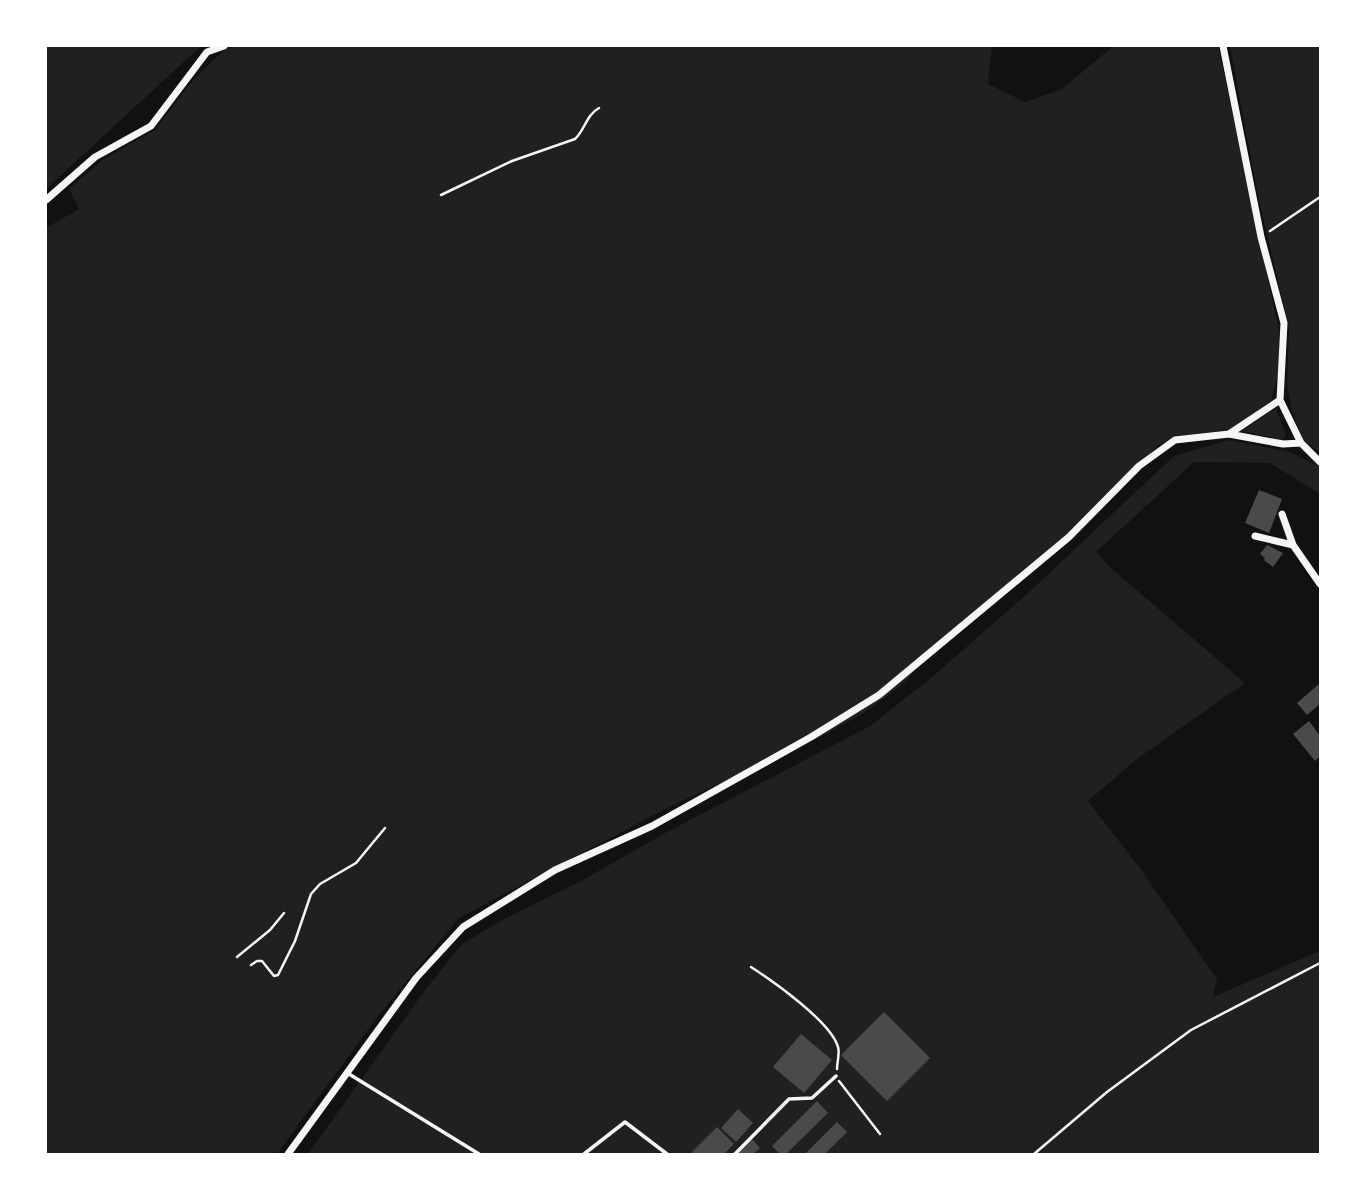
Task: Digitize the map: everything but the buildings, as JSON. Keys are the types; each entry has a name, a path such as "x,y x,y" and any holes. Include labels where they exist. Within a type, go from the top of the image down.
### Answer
{"street":[{"path":"46,200 95,157 151,126 207,52 224,46"},
{"path":"1223,46 1261,237 1284,323 1280,400 1301,443 1321,462"},
{"path":"1230,434 1280,400"},
{"path":"288,1154 416,978 463,927 555,870 652,826 811,737 879,695 1069,537 1139,466 1175,440 1230,434 1283,444 1301,443"},
{"path":"1282,514 1293,545 1321,584"},
{"path":"1255,536 1293,545"}],"lane":[{"path":"347,1073 479,1154"},
{"path":"734,1154 789,1099 812,1097 836,1076"},
{"path":"584,1154 625,1122 667,1154"}],"path":[{"path":"441,195 512,162 575,139 590,115 598,108"},
{"path":"1261,237 1321,197"},
{"path":"251,965 262,961 274,976 278,975 295,941 312,894 320,884 356,863 385,828"},
{"path":"237,957 270,930 284,913"},
{"path":"1034,1154 1107,1092 1191,1030 1321,963"},
{"path":"751,967 774,982 827,1027 839,1048 836,1076 880,1134"}],"shaded area":[{"path":"46,46 201,46 46,189"},
{"path":"236,46 992,46 988,84 1025,102 1062,89 1112,47 1218,46 1279,331 1279,371 1270,404 1231,429 1183,437 1158,445 1098,512 1039,567 943,639 902,685 862,714 824,735 667,808 459,918 378,1016 277,1154 46,1154 46,228 79,209 69,189 102,160 155,130 193,80 224,50"},
{"path":"1230,46 1320,46 1320,453 1303,439 1291,408 1287,385 1289,328 1258,196"},
{"path":"1276,408 1286,435 1282,440 1242,431"},
{"path":"1229,440 1290,452 1320,467 1320,494 1270,463 1194,462 1096,552 1112,569 1245,683 1137,759 1088,801 1139,867 1217,979 1213,997 1320,951 1320,1154 308,1154 425,990 462,944 506,918 581,881 667,832 870,726 931,678 1027,594 1174,456"}]}
